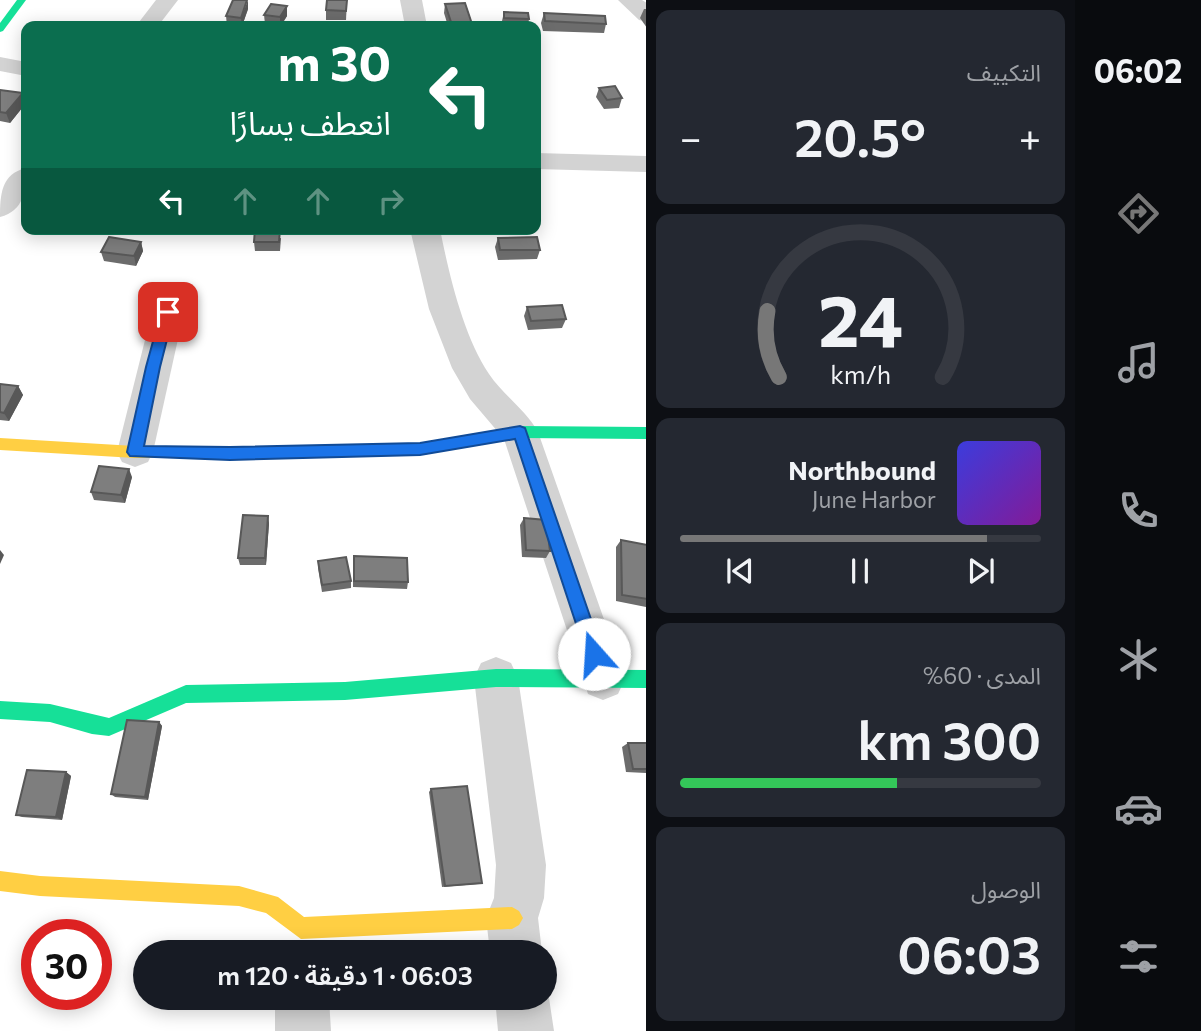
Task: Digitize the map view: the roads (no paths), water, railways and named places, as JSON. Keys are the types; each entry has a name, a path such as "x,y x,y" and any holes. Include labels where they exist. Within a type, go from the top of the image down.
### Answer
{"street":[{"path":"151,21 167,0"},
{"path":"411,0 415,21"},
{"path":"629,0 646,15"},
{"path":"0,29 12,6"},
{"path":"0,64 21,68"},
{"path":"541,161 646,164"},
{"path":"0,208 21,182"},
{"path":"426,235 430,257 454,331 475,380 495,408 520,432 603,679"},
{"path":"135,452 168,312"},
{"path":"0,444 135,452 230,454 420,449 520,432 646,433"},
{"path":"0,881 40,886 239,896 271,904 301,940 514,935 521,865 496,678"},
{"path":"0,709 67,716 95,727 108,727 186,694 345,691 496,678 646,679"},
{"path":"302,1010 303,1031"},
{"path":"523,1010 526,1031"}]}
